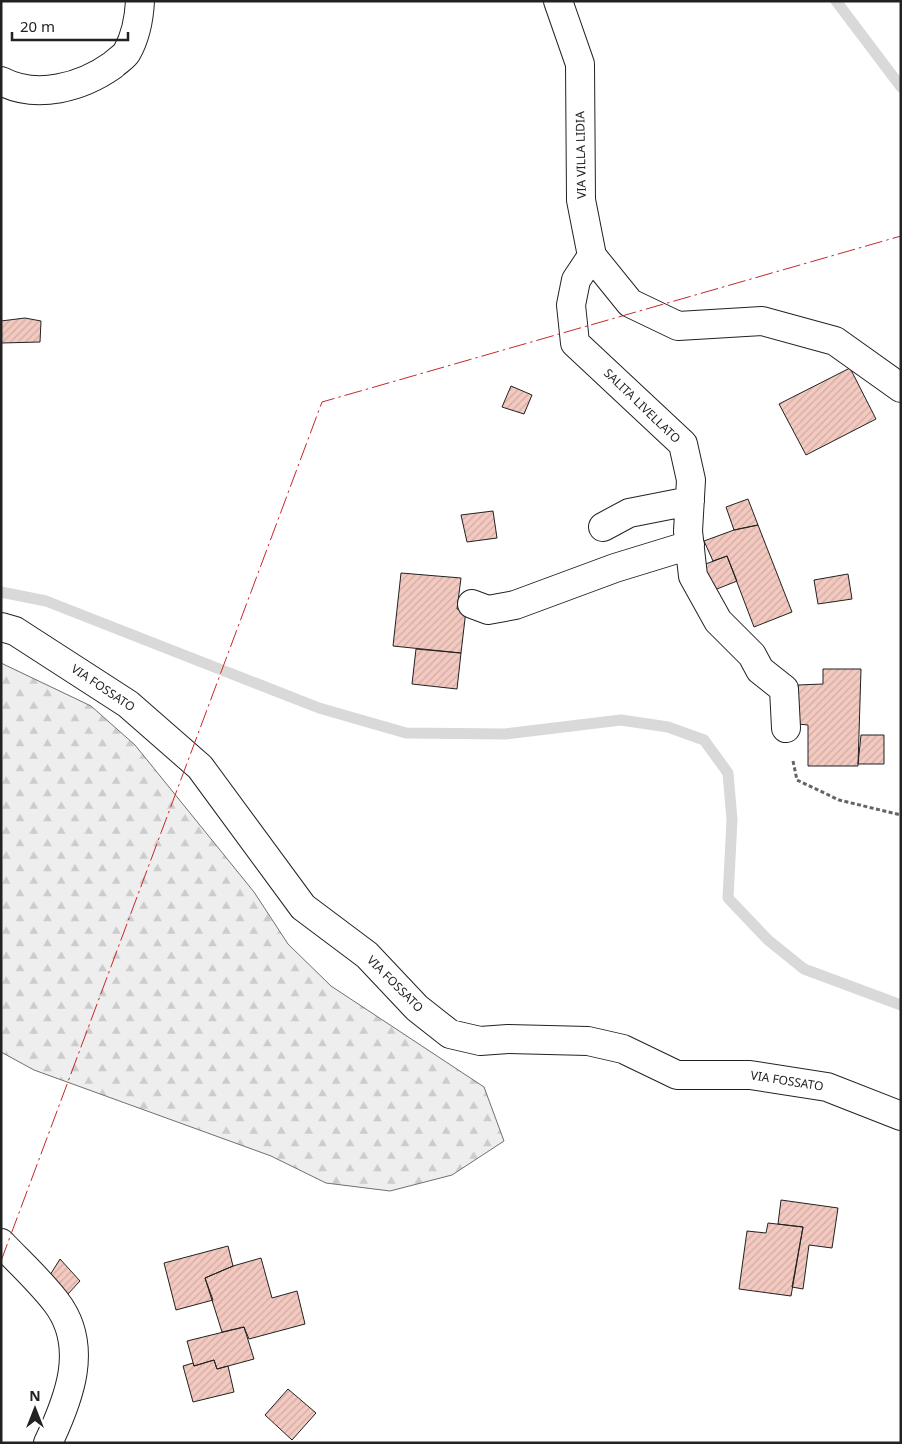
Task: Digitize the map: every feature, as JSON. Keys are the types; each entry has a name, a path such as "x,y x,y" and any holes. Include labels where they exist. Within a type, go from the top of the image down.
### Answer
{"street":[{"path":"1,81 37,90 71,86 100,74 126,54 139,25 140,1"},
{"name":"VIA VILLA LIDIA","path":"558,1 580,64 581,200 592,256 630,303 678,326 762,321 835,341 901,388"},
{"name":"SALITA LIVELLATO","path":"592,256 576,280 571,305 575,343 683,444 692,480 688,530 693,576 718,621 762,660 784,690 786,728"},
{"path":"603,527 629,513 690,501"},
{"path":"472,604 488,610 515,605 615,568 690,545"},
{"name":"VIA FOSSATO","path":"1,627 15,631 128,704 200,767 303,907 367,955 417,1008 450,1034 480,1042 508,1039 588,1042 623,1048 677,1075 750,1075 827,1086 901,1116"},
{"path":"1,1243 57,1303 70,1327 74,1350 73,1381 66,1406 48,1443"}],"path":[{"path":"786,728 797,780 839,800 901,814"}],"green space":[{"path":"1,663 91,706 135,745 254,892 288,944 331,986 484,1087 504,1141 452,1175 390,1191 326,1183 271,1156 34,1070 1,1052"}],"building":[{"path":"25,318 41,321 40,342 1,343 1,321"},
{"path":"850,368 876,419 806,455 779,404"},
{"path":"511,386 532,395 524,414 502,407"},
{"path":"748,499 758,525 734,530 726,507"},
{"path":"493,511 497,538 467,542 461,515"},
{"path":"758,525 792,612 754,627 727,556 713,561 704,541 734,530"},
{"path":"727,556 737,581 712,591 703,565"},
{"path":"401,573 461,578 457,609 466,610 461,653 393,646"},
{"path":"848,574 852,599 818,604 814,580"},
{"path":"416,649 461,653 457,689 412,684"},
{"path":"823,669 861,669 858,766 808,766 808,725 798,724 798,685 823,684"},
{"path":"861,735 884,735 884,764 858,764"},
{"path":"781,1200 838,1208 832,1248 809,1245 803,1289 792,1287 803,1227 778,1224"},
{"path":"768,1223 803,1227 791,1296 739,1289 747,1231 766,1233"},
{"path":"228,1246 233,1266 205,1278 213,1300 176,1310 164,1263"},
{"path":"261,1258 272,1298 297,1291 305,1324 249,1339 244,1327 222,1332 205,1278 233,1266"},
{"path":"60,1259 80,1281 67,1295 50,1275"},
{"path":"244,1327 254,1359 217,1369 214,1360 194,1366 187,1341"},
{"path":"214,1360 217,1369 228,1366 234,1392 193,1402 183,1366 193,1363 194,1366"},
{"path":"288,1389 316,1413 292,1440 265,1415"}],"waterway":[{"path":"836,1 901,87"},
{"path":"1,592 46,601 319,708 406,733 505,734 621,720 668,727 704,740 728,773 732,820 728,898 768,940 804,969 901,1005"}],"power":[{"path":"1,1261 322,402 901,236"}]}
